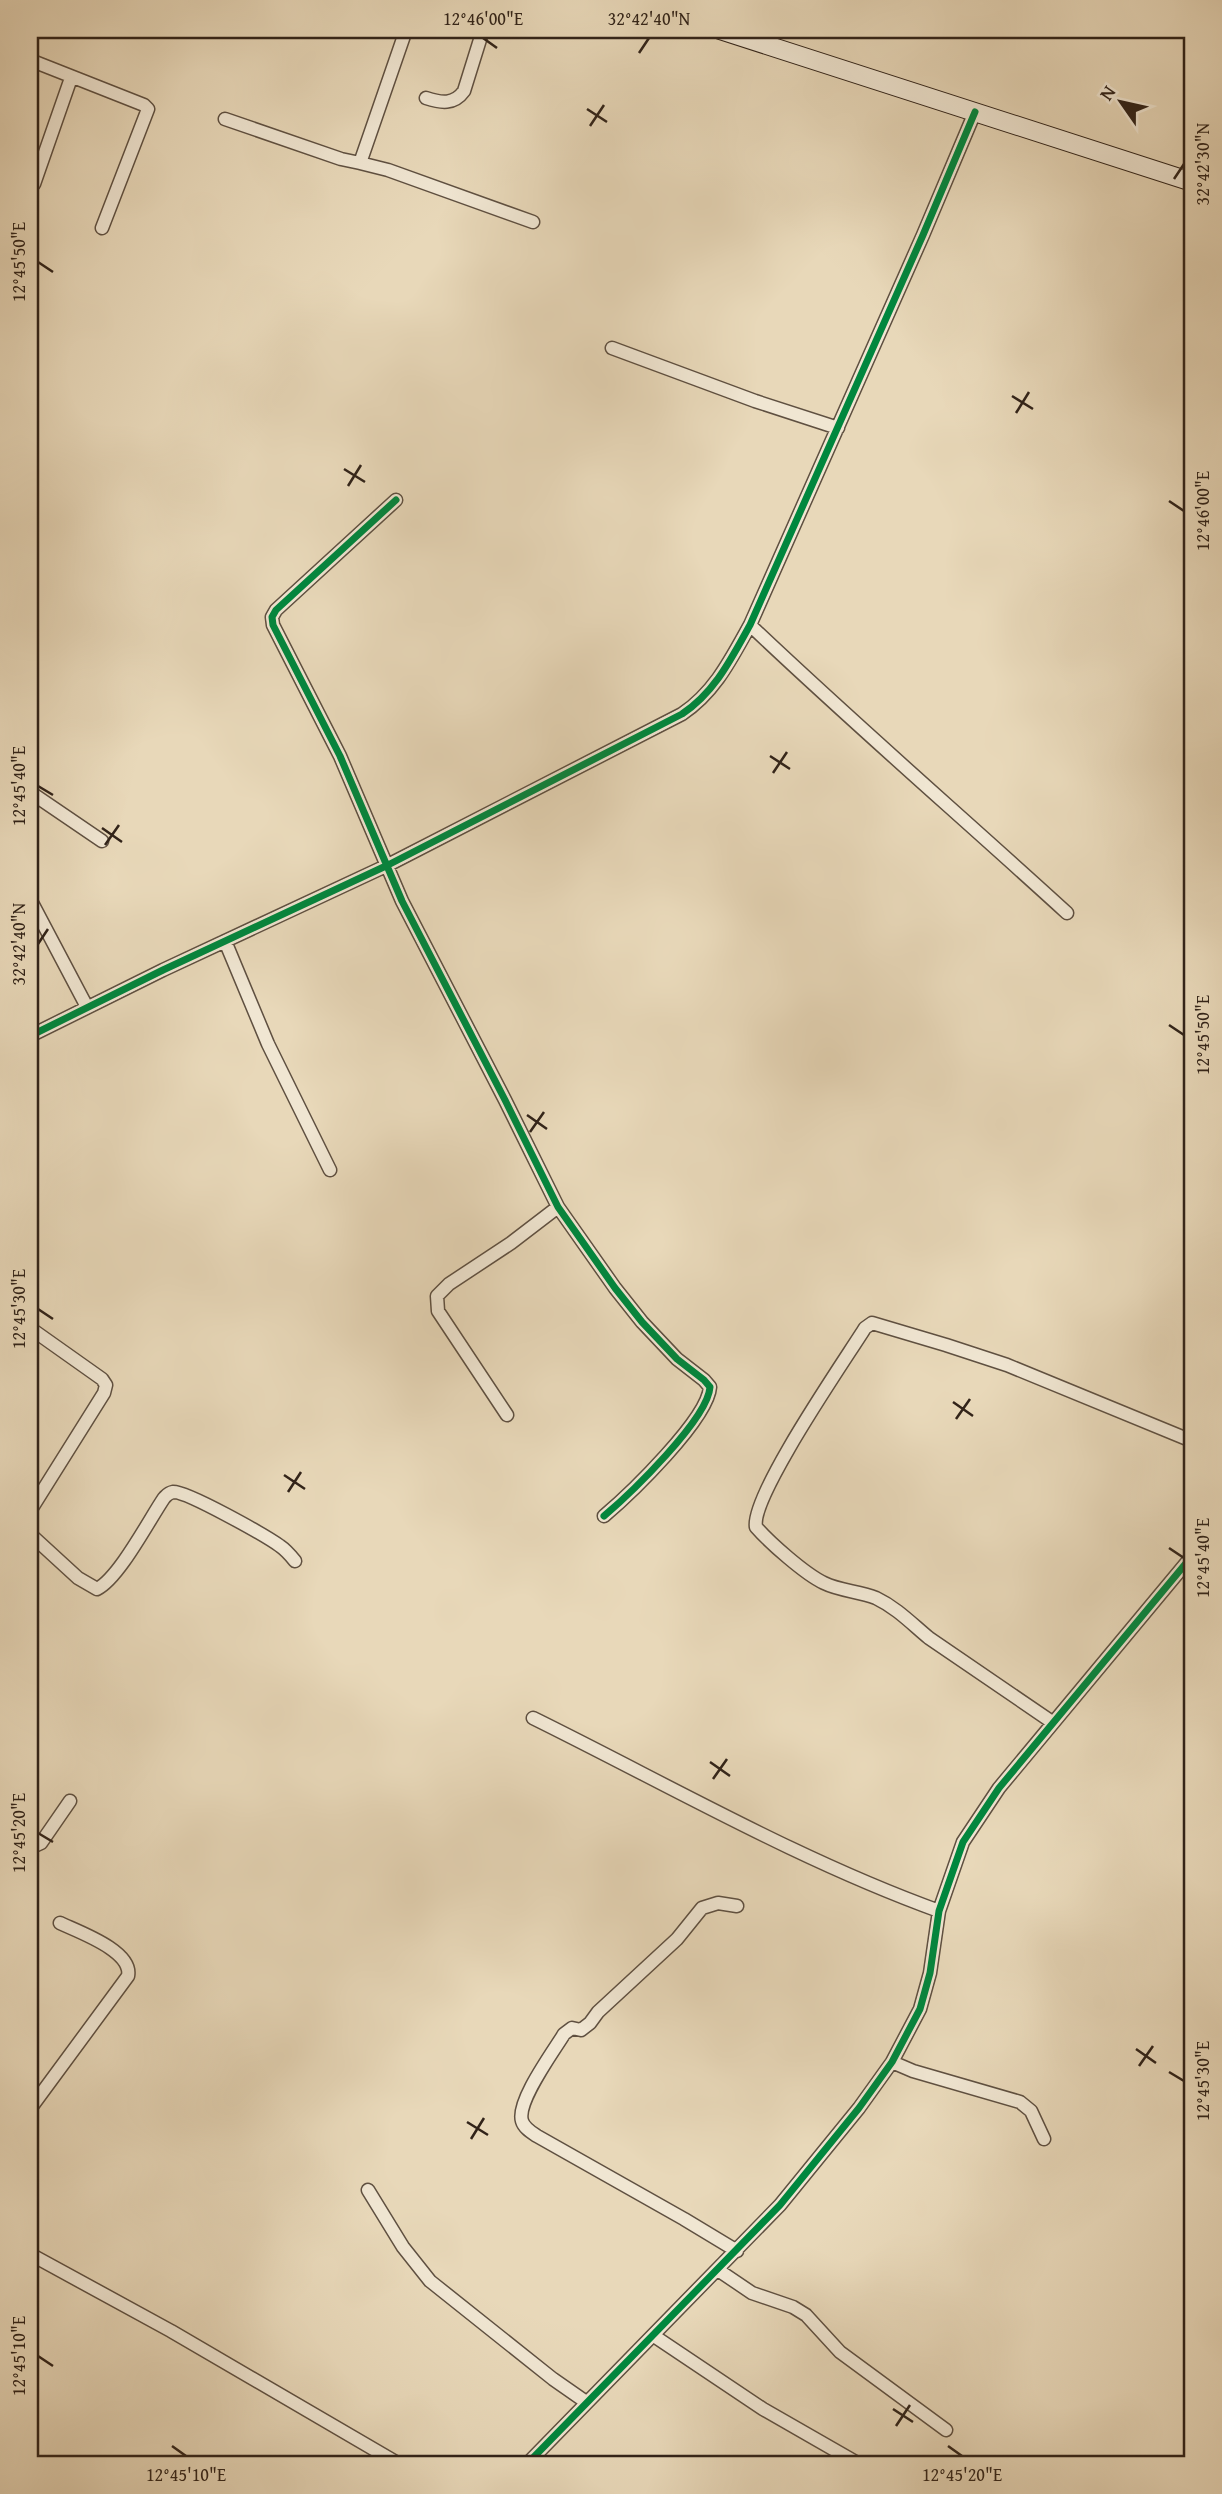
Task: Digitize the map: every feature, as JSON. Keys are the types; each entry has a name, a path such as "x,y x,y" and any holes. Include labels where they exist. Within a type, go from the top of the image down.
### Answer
{"street":[{"path":"360,163 406,30"},
{"path":"426,98 441,103 459,97 464,91 483,30"},
{"path":"720,30 1192,182"},
{"path":"30,60 144,105 148,109 102,228"},
{"path":"34,184 71,78"},
{"path":"30,1036 388,865 694,706 722,676 751,625 975,112"},
{"path":"225,120 341,159 388,170 533,222"},
{"path":"611,348 755,401 838,428"},
{"path":"396,500 276,610 272,617 273,625 340,756 402,901 558,1208 615,1289 642,1322 677,1359 710,1387 704,1406 695,1420 630,1494 604,1516"},
{"path":"751,625 836,707 935,792 1067,913"},
{"path":"30,792 102,841"},
{"path":"30,899 88,1007"},
{"path":"225,941 268,1044 330,1170"},
{"path":"507,1415 438,1311 437,1296 449,1284 558,1208"},
{"path":"1052,1722 937,1643 912,1620 860,1592 824,1583 807,1572 756,1527 757,1514 769,1489 808,1413 865,1328 872,1323 1006,1365 1192,1441"},
{"path":"30,1328 102,1379 106,1385 104,1393 30,1511"},
{"path":"30,1534 67,1569 97,1589 114,1573 167,1494 176,1492 214,1509 270,1540 284,1549 295,1561"},
{"path":"527,2464 780,2205 859,2108 892,2062 920,2009 930,1973 939,1911 968,1833 999,1788 1052,1722 1192,1556"},
{"path":"533,1718 809,1857 887,1892 939,1911"},
{"path":"30,1848 41,1843 71,1801"},
{"path":"737,1906 718,1903 702,1908 677,1939 598,2012 590,2023 581,2030 572,2028 564,2034 528,2091 521,2118 524,2125 537,2136 737,2251"},
{"path":"30,2109 128,1976 129,1970 124,1958 115,1951 60,1923"},
{"path":"892,2062 913,2071 1020,2102 1031,2110 1044,2139"},
{"path":"368,2190 403,2247 430,2281 586,2402"},
{"path":"30,2254 171,2331 399,2464"},
{"path":"718,2270 752,2293 793,2307 806,2315 840,2352 946,2430"},
{"path":"654,2336 763,2409 859,2464"}],"cycle path":[{"path":"30,1036 163,970 388,865 682,714 704,696 721,674 750,625 975,112"},
{"path":"396,500 276,610 272,617 273,625 340,756 402,901 558,1207 642,1322 677,1359 710,1387 706,1401 682,1436 648,1474 604,1516"},
{"path":"527,2464 780,2205 859,2108 892,2062 920,2009 930,1973 939,1911 963,1842 999,1788 1192,1556"}]}
